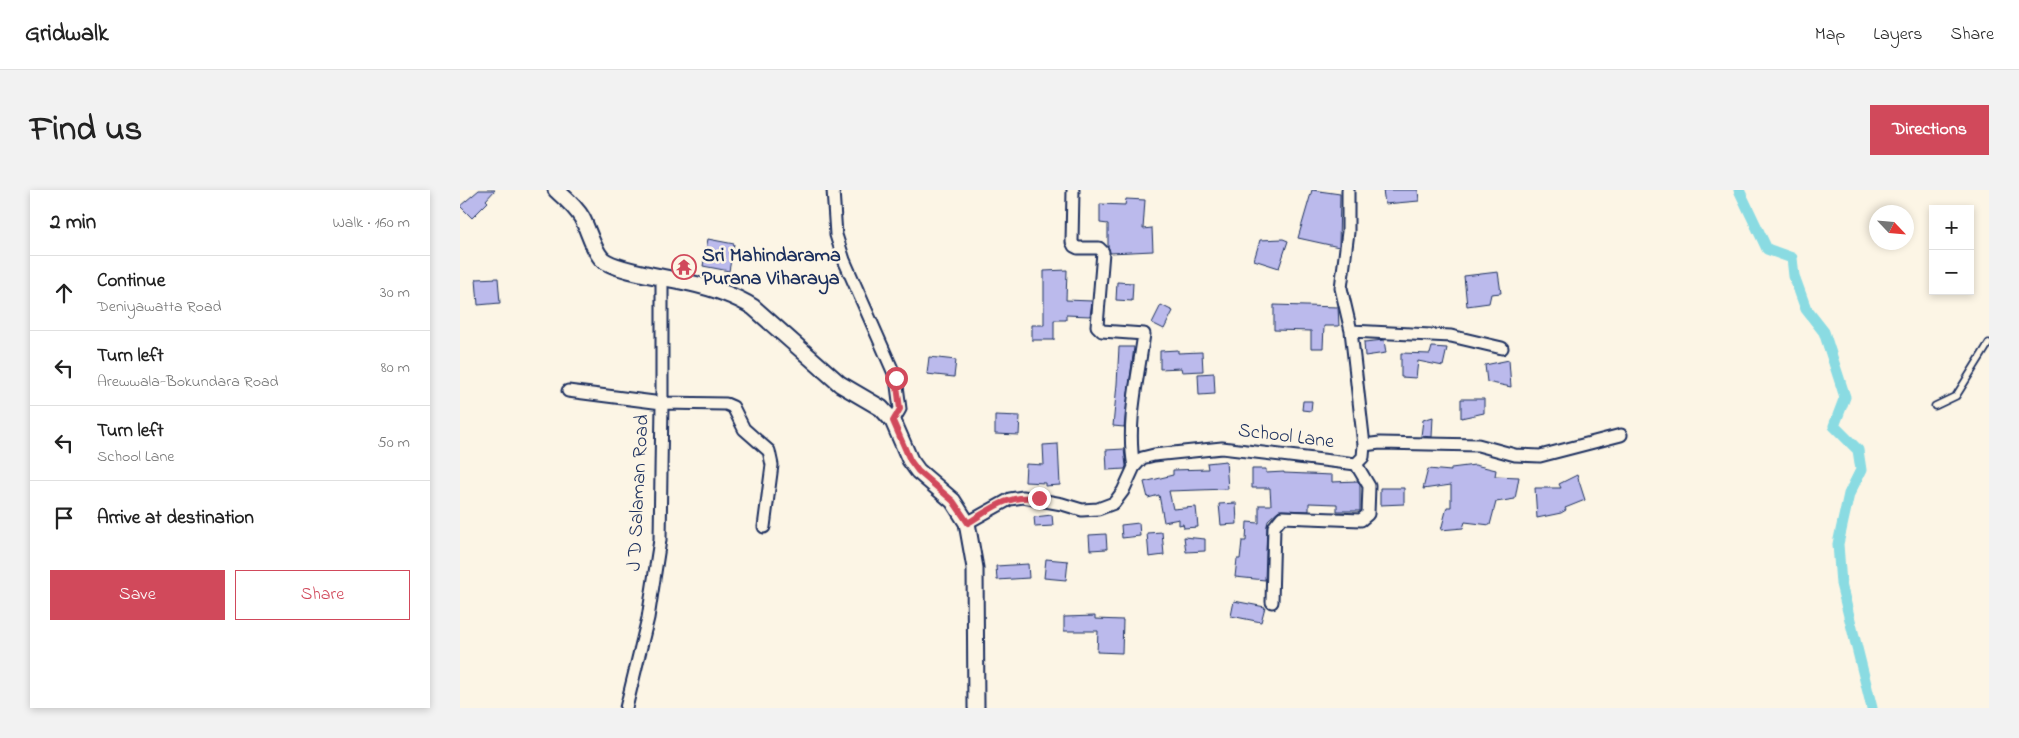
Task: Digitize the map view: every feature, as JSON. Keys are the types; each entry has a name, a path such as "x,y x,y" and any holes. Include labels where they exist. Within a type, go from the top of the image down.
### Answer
{"street":[{"path":"556,190 581,216 595,249 602,259 610,264 714,289 735,297 753,307 840,384 881,408 893,421 910,460 918,471 953,501 968,523 975,568 976,708"},
{"path":"833,190 836,235 844,260 896,378 900,409 893,421"},
{"path":"968,523 1010,499 1023,497 1062,504 1082,510 1098,509 1114,503 1123,491 1134,467 1131,438 1134,400 1144,334 1102,331 1098,326 1103,252 1100,248 1078,248 1072,242 1073,190"},
{"name":"School Lane","path":"1134,467 1142,458 1154,454 1222,448 1356,464 1363,457 1364,445 1351,331 1342,288 1348,232 1348,190"},
{"name":"J D Salaman Road","path":"626,708 648,618 660,540 662,277"},
{"path":"1351,331 1451,336 1502,348"},
{"path":"568,391 662,404 726,404 733,407 744,429 769,451 772,465 764,527"},
{"path":"1364,445 1380,443 1478,445 1515,455 1540,456 1621,435"},
{"path":"1272,602 1274,527 1282,517 1361,520 1368,514 1368,486 1356,464"}],"lane":[{"path":"1935,406 1956,396 1989,343"}],"building":[{"path":"479,190 495,190 486,200 488,202 472,218 460,206"},
{"path":"1312,190 1340,194 1339,247 1298,238"},
{"path":"1383,190 1418,190 1419,201 1385,204"},
{"path":"1126,199 1145,200 1143,229 1152,228 1153,251 1110,253 1108,246 1108,224 1100,223 1100,204 1125,205"},
{"path":"708,239 734,244 729,271 703,266"},
{"path":"1283,239 1288,241 1279,268 1254,260 1260,240"},
{"path":"1067,270 1066,300 1092,301 1090,316 1066,315 1066,320 1054,320 1054,340 1032,340 1032,325 1044,325 1044,271"},
{"path":"1498,272 1501,293 1491,294 1489,303 1467,306 1464,276"},
{"path":"498,278 500,303 478,305 476,279"},
{"path":"1117,282 1133,283 1132,301 1116,300"},
{"path":"1161,305 1173,311 1164,329 1152,323"},
{"path":"1274,305 1338,307 1339,326 1324,326 1323,348 1311,348 1311,331 1274,330"},
{"path":"1384,340 1386,353 1365,356 1364,342"},
{"path":"1119,347 1134,347 1124,427 1113,426"},
{"path":"1432,347 1447,348 1443,366 1418,361 1416,378 1401,377 1401,353 1430,354"},
{"path":"1178,350 1178,353 1202,352 1203,371 1182,372 1181,368 1160,369 1160,351"},
{"path":"929,357 956,360 954,377 927,374"},
{"path":"1509,360 1511,387 1487,382 1485,365"},
{"path":"1214,373 1215,394 1199,395 1198,374"},
{"path":"1461,399 1484,399 1484,413 1461,418"},
{"path":"1303,401 1312,401 1311,411 1302,410"},
{"path":"995,415 1020,416 1019,435 995,434"},
{"path":"1433,417 1432,437 1421,436 1423,420"},
{"path":"1058,444 1060,485 1045,486 1045,483 1025,482 1026,464 1044,465 1043,445"},
{"path":"1124,449 1125,469 1107,470 1106,450"},
{"path":"1226,461 1228,489 1169,491 1173,509 1196,507 1198,527 1184,528 1183,524 1179,525 1179,519 1164,522 1159,495 1148,498 1144,482 1173,475 1173,470 1208,469 1207,463"},
{"path":"1475,465 1496,470 1495,476 1519,477 1515,499 1496,502 1490,525 1465,522 1463,528 1441,530 1447,507 1451,507 1451,485 1423,489 1428,469 1451,471 1451,468"},
{"path":"1252,469 1266,469 1266,473 1284,472 1332,475 1332,482 1358,481 1360,485 1360,511 1337,511 1337,504 1309,503 1309,511 1279,510 1268,520 1265,580 1235,577 1242,541 1246,541 1247,522 1259,523 1259,505 1271,505 1270,488 1252,488"},
{"path":"1577,475 1585,500 1565,508 1566,510 1561,513 1537,518 1535,488 1561,488 1559,484"},
{"path":"1380,488 1404,488 1404,504 1380,505"},
{"path":"1236,503 1237,524 1221,525 1219,504"},
{"path":"1052,515 1053,526 1035,527 1034,517"},
{"path":"1139,523 1140,536 1122,538 1121,525"},
{"path":"1162,532 1164,555 1149,557 1147,533"},
{"path":"1106,534 1107,549 1090,550 1089,535"},
{"path":"1184,537 1205,539 1205,551 1186,552"},
{"path":"1046,559 1068,561 1066,580 1044,578"},
{"path":"1028,564 1029,578 997,580 996,566"},
{"path":"1234,601 1265,607 1261,622 1231,616"},
{"path":"1095,616 1095,619 1123,620 1122,653 1097,652 1098,631 1064,631 1064,617"}],"waterway":[{"path":"1739,190 1767,249 1792,258 1794,276 1806,309 1824,332 1845,397 1834,426 1858,450 1861,470 1849,494 1838,544 1841,584 1872,708"}],"place":[{"name":"Sri Mahindarama Purana Viharaya","path":"684,267"}],"route":[{"path":"896,378 900,409 893,421 910,460 918,471 953,501 968,523 1010,499 1023,497 1039,498"}]}
